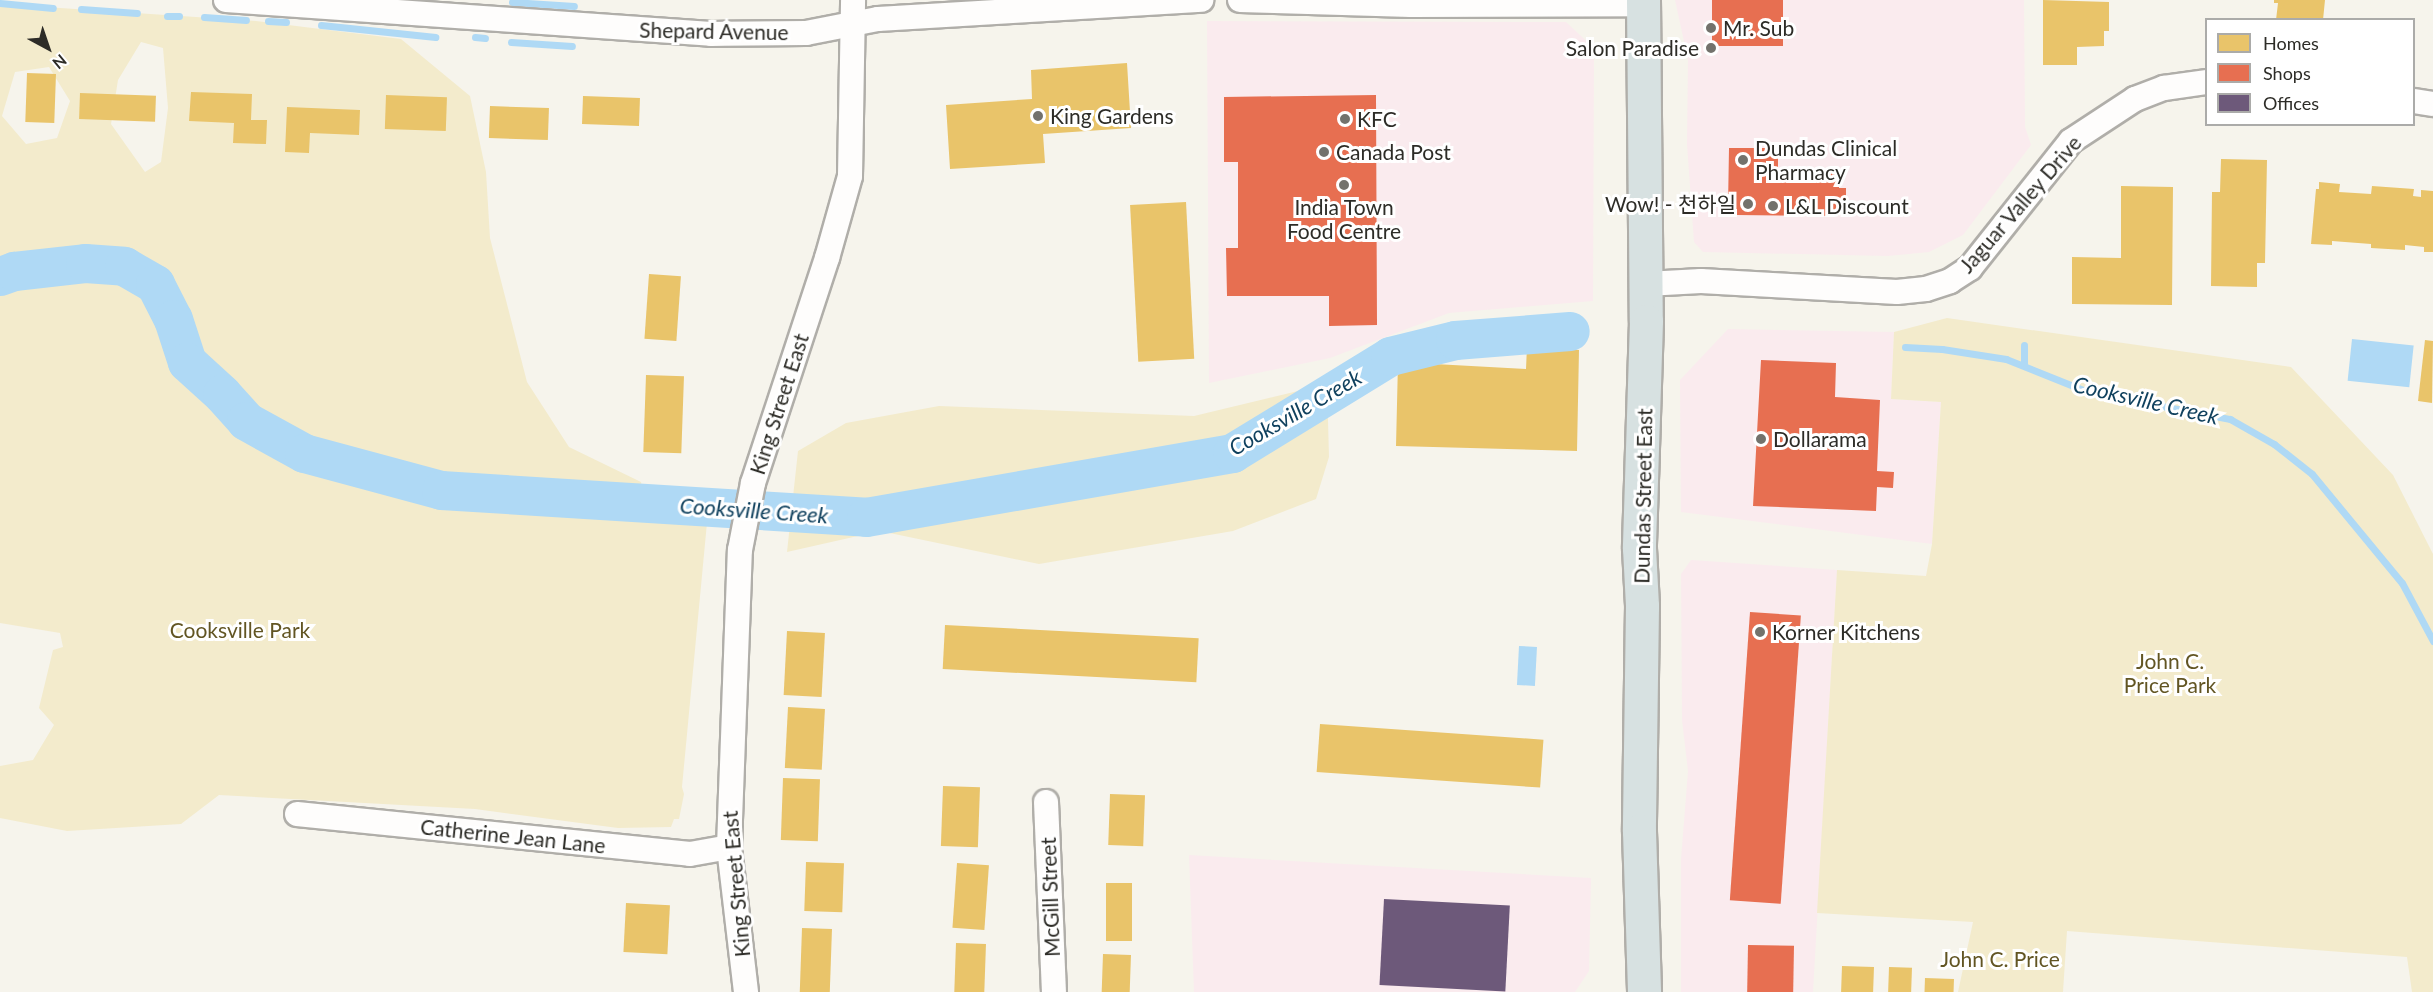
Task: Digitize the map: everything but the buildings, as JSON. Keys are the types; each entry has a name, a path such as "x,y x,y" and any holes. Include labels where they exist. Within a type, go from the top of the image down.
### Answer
{"main road":[{"name":"Dundas Street East","path":"1643,2 1646,284 1639,548 1641,618 1639,831 1644,992"}],"street":[{"name":"Shepard Avenue","path":"226,0 711,34 806,33 888,18 1201,0"},
{"name":"King Street East","path":"746,992 729,847 734,652 740,550 753,483 827,258 850,176 853,0"},
{"path":"1240,0 1411,5 1643,2"},
{"name":"Jaguar Valley Drive","path":"1646,284 1701,281 1897,292 1926,289 1950,281 1971,268 2071,141 2134,99 2164,88 2205,82"},
{"path":"2415,100 2433,104"},
{"name":"McGill Street","path":"1046,802 1054,992"},
{"name":"Catherine Jean Lane","path":"297,814 690,854 729,847"}],"shaded area":[{"path":"1675,0 2024,0 2025,127 2031,145 1963,235 1929,252 1888,256 1703,252 1694,242 1687,144 1688,60"},
{"path":"1207,21 1566,22 1594,48 1593,301 1449,313 1330,358 1209,383"},
{"path":"1728,329 1894,332 1891,399 1941,402 1932,544 1681,512 1680,380"},
{"path":"1691,560 1837,570 1813,992 1681,992 1681,859 1688,771 1682,720 1681,574"},
{"path":"1189,855 1591,878 1589,971 1575,992 1194,992"}],"green space":[{"name":"Cooksville Park","path":"0,4 256,21 401,39 470,96 486,172 490,238 527,382 569,447 641,482 642,487 710,491 682,787 684,794 679,819 674,819 671,827 618,828 475,809 219,795 181,824 67,831 0,818 0,766 33,760 54,725 39,708 53,650 63,647 60,633 0,623","holes":["141,42 163,48 168,108 161,162 145,172 111,124 118,80","49,67 70,101 57,138 26,144 2,116 15,72"]},
{"name":"John C. Price Park","path":"1947,318 2291,367 2393,475 2433,554 2433,992 2412,992 2407,957 2067,931 2063,992 1958,992 1973,922 1817,913 1837,570 1926,576 1932,544 1941,402 1891,399 1894,332"},
{"path":"1327,384 1329,457 1316,499 1233,531 1039,564 880,531 787,552 798,451 846,423 939,406 1194,416"}],"water":[{"path":"2352,339 2414,345 2409,387 2348,381"},
{"path":"1519,646 1537,647 1535,686 1517,685"}],"waterway":[{"path":"512,2 574,6"},
{"path":"0,3 53,8"},
{"path":"81,9 137,13"},
{"path":"167,16 179,16"},
{"path":"204,17 246,20"},
{"path":"268,21 286,22"},
{"path":"321,25 435,37"},
{"path":"475,37 485,38"},
{"path":"511,42 572,46"},
{"name":"Cooksville Creek","path":"0,276 14,271 85,263 124,266 155,284 173,319 187,362 222,394 246,421 304,453 441,490 866,517 1232,453 1390,356 1455,340 1570,331"},
{"path":"2024,345 2024,365"},
{"name":"Cooksville Creek","path":"1905,347 1942,349 2006,359 2088,392 2230,419 2274,444 2312,474 2402,583 2433,641"}],"place":[{"name":"Mr. Sub","path":"1711,28"},
{"name":"Salon Paradise","path":"1711,48"},
{"name":"King Gardens","path":"1038,116"},
{"name":"KFC","path":"1345,119"},
{"name":"Canada Post","path":"1324,152"},
{"name":"Dundas Clinical Pharmacy","path":"1743,160"},
{"name":"India Town Food Centre","path":"1344,185"},
{"name":"Wow! - 천하일","path":"1748,204"},
{"name":"L&L Discount","path":"1773,206"},
{"name":"Dollarama","path":"1761,439"},
{"name":"Korner Kitchens","path":"1760,632"}],"park label":[{"name":"John C. Price","path":"2000,959"}]}
